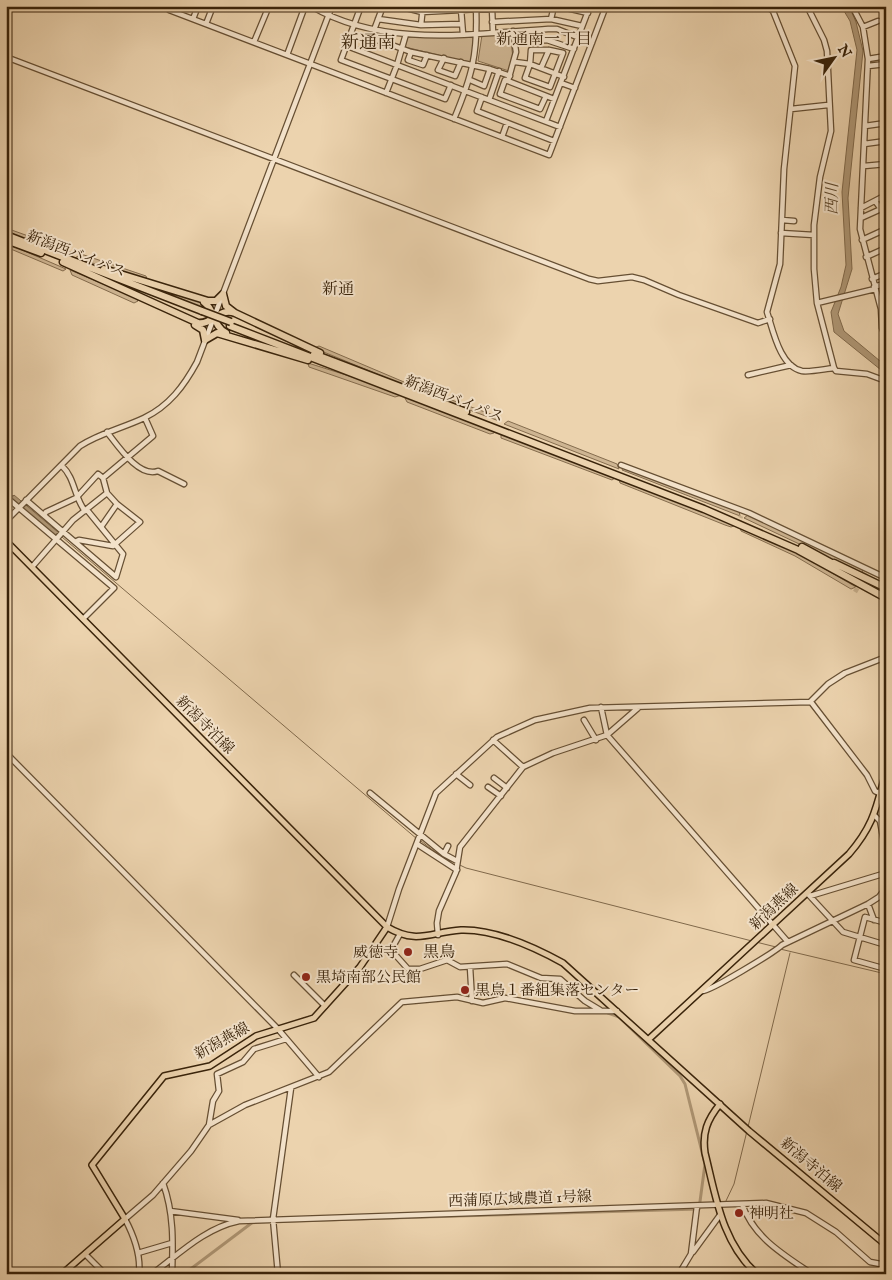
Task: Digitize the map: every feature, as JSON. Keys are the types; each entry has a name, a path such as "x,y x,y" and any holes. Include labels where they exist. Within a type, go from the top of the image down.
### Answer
{"highway":[{"name":"新潟西バイパス","path":"6,235 63,260"},
{"name":"新潟西バイパス","path":"6,240 355,372 704,509 825,562 886,594"},
{"path":"63,260 212,302 223,294 226,306 235,313 355,372"},
{"path":"63,260 188,320 203,330 205,340"},
{"path":"186,294 207,304 213,318 223,332 240,340"},
{"path":"188,320 201,324 224,311 235,313"},
{"path":"205,340 210,335 217,333 355,372"},
{"path":"825,562 886,588"},
{"path":"825,562 886,604"},
{"name":"新潟西バイパス","path":"825,562 886,598"}],"main road":[{"name":"新潟寺泊線","path":"6,541 387,926 400,934 418,937 461,930 475,932 527,944 570,968 720,1104 886,1245"},
{"name":"新潟燕線","path":"649,1040 773,925 809,895 849,854 875,816 883,792 886,772"},
{"name":"新潟燕線","path":"125,1220 92,1165 164,1076 210,1066 256,1036 314,1018 367,959 387,926"},
{"path":"720,1104 706,1123 703,1142 724,1227 750,1268 758,1274"},
{"path":"62,1274 125,1220"}],"street":[{"path":"168,6 169,10 549,155 606,6"},
{"path":"193,19 198,6"},
{"path":"206,24 213,6"},
{"path":"254,42 269,6"},
{"path":"287,54 305,6"},
{"path":"311,6 329,15 374,30 406,34 477,34 557,29 592,43"},
{"path":"6,521 80,446 92,438 144,418 173,398 185,383 205,340 223,294 332,6"},
{"path":"361,6 342,60 446,99 451,85"},
{"path":"374,30 383,6"},
{"path":"398,6 422,9 539,6"},
{"path":"551,19 554,6"},
{"path":"558,6 580,8 588,13"},
{"path":"546,121 590,6"},
{"path":"766,6 773,11 796,66 784,169 780,264 767,312 782,355 791,365 802,371 834,368"},
{"path":"807,6 824,40 827,51 828,105 831,131 820,177 814,235 817,303 836,371 867,374 886,381"},
{"path":"852,6 863,27 868,59 860,229 866,258 881,309 886,338"},
{"path":"454,119 466,91 474,65 477,34 476,7"},
{"path":"492,8 493,33"},
{"path":"421,25 422,9"},
{"path":"461,9 462,34"},
{"path":"378,19 421,25 462,24"},
{"path":"492,22 551,19 582,26"},
{"path":"863,27 878,20"},
{"path":"508,82 515,62 513,31"},
{"path":"386,92 403,48 406,34"},
{"path":"351,35 381,41 411,52 490,69 510,76"},
{"path":"515,42 547,40 574,49"},
{"path":"346,46 560,127"},
{"path":"531,50 549,50 563,53 550,86 525,78 530,64 531,50"},
{"path":"541,68 549,50"},
{"path":"411,52 408,60 423,65 427,55"},
{"path":"868,59 886,56"},
{"path":"6,57 589,279 603,280 632,277 758,323 770,320"},
{"path":"444,58 438,70 456,76 461,62"},
{"path":"515,62 530,64 564,77"},
{"path":"868,66 886,64"},
{"path":"470,80 484,86 490,69"},
{"path":"489,100 499,72"},
{"path":"546,96 540,109 500,94 505,80 508,82 546,96 554,100"},
{"path":"561,83 575,88"},
{"path":"482,98 477,112 554,141"},
{"path":"791,109 828,105"},
{"path":"865,126 886,123"},
{"path":"502,138 507,124"},
{"path":"864,144 886,141"},
{"path":"864,166 886,164"},
{"path":"861,208 886,196"},
{"path":"861,218 881,209 876,201"},
{"path":"782,220 794,221"},
{"path":"862,240 886,229"},
{"path":"782,233 814,235"},
{"path":"866,258 886,248"},
{"path":"872,279 886,274"},
{"path":"817,303 845,297 886,283"},
{"path":"881,309 886,305"},
{"path":"748,375 791,365"},
{"path":"103,478 153,436 144,418"},
{"path":"107,432 127,457 140,468 153,472 158,471 185,482 184,484"},
{"path":"621,465 741,514 866,571 886,578"},
{"path":"26,501 116,577 123,554 76,498 70,476 62,466"},
{"path":"44,515 46,512 76,498 98,474 103,478 107,493 117,504 140,522 115,544 104,545 79,540 75,542"},
{"path":"32,567 58,540 63,531 107,493"},
{"path":"6,497 114,588 83,619"},
{"path":"101,527 117,504"},
{"path":"387,926 398,889 421,836 436,793 493,740 535,720 576,710 601,707 638,708 812,702 828,684 844,673 886,657"},
{"path":"812,702 867,776 875,791 883,792"},
{"path":"601,707 607,735 788,942"},
{"path":"438,935 439,911 457,865 460,847 523,767 537,756 596,740 607,735 638,708"},
{"path":"584,720 596,740"},
{"path":"493,740 523,767"},
{"path":"6,753 278,1030 319,1077"},
{"path":"456,774 470,785"},
{"path":"494,778 507,788"},
{"path":"488,787 501,796"},
{"path":"370,793 457,865"},
{"path":"875,816 880,822 886,853"},
{"path":"880,822 886,820"},
{"path":"418,843 457,865"},
{"path":"444,854 448,846"},
{"path":"886,874 809,895 843,932 886,945"},
{"path":"702,991 713,988 788,942 868,904 879,897 886,888"},
{"path":"868,904 874,920"},
{"path":"886,923 865,917 854,961 886,969"},
{"path":"400,934 391,950 408,969 420,969 447,960 460,967 470,968 508,964 541,978 560,979 585,1001 602,1011"},
{"path":"470,968 472,1001"},
{"path":"294,975 325,1006"},
{"path":"209,1125 245,1105 329,1072 402,1002 458,997 483,1003 505,998 573,1010 617,1011"},
{"path":"139,1274 138,1253 133,1234 125,1220 141,1207 192,1151 209,1125 213,1101 219,1091 217,1074 242,1062 254,1049 286,1039"},
{"path":"278,1274 273,1219 291,1088"},
{"path":"163,1183 170,1211 172,1274"},
{"name":"西蒲原広域農道 1号線","path":"152,1274 216,1228 239,1221 766,1203 806,1213 836,1232 870,1262 886,1264"},
{"path":"742,1204 756,1231 781,1254 812,1274"},
{"path":"690,1256 697,1206"},
{"path":"170,1211 239,1221"},
{"path":"679,1274 720,1215"},
{"path":"138,1253 172,1243"},
{"path":"85,1254 105,1274"}],"shaded area":[{"path":"841,6 849,6 856,22 863,51 848,198 852,269 838,314 844,331 886,366 886,374 834,332 831,312 841,287 846,265 842,192 857,50 850,21"},
{"path":"510,33 513,58 509,71 478,61 482,35"},
{"path":"468,36 476,39 471,63 405,47 408,37"},
{"path":"6,228 70,251 72,256 6,232"},
{"path":"6,243 66,269 63,271 6,247"},
{"path":"81,254 146,276 147,279 75,258"},
{"path":"70,270 136,298 138,301 134,303 72,275"},
{"path":"125,278 183,294 203,304 210,311"},
{"path":"319,346 404,382 406,386 314,348"},
{"path":"308,363 402,395 395,397 309,367"},
{"path":"410,385 496,416 499,421 408,387"},
{"path":"404,396 495,431 490,434 407,402"},
{"path":"508,421 617,464 619,469 504,424"},
{"path":"501,433 615,478 612,480 501,438"},
{"path":"623,468 739,511 740,516 622,470"},
{"path":"619,479 736,525 731,527 725,525 620,483"},
{"path":"14,495 59,533 54,535 11,498"},
{"path":"748,515 862,568 863,574 744,518"},
{"path":"740,527 794,551 856,587 851,589 795,556 741,531"}],"waterway":[{"path":"6,489 13,496"},
{"path":"62,537 417,839"},
{"path":"421,841 439,855 466,868 752,941"},
{"path":"756,942 776,947"},
{"path":"780,949 886,974"},
{"path":"748,1127 790,953"},
{"path":"576,996 592,1008"},
{"path":"184,1274 253,1222 699,1209 705,1164 685,1084 680,1076 619,1017 608,1013"},
{"path":"725,1203 734,1184 747,1131"},
{"path":"675,1274 684,1261"}],"tunnel":[{"path":"738,524 741,516"},
{"path":"855,592 866,573"}],"place":[{"name":"威徳寺","path":"408,952"},
{"name":"黒埼南部公民館","path":"306,977"},
{"name":"黒鳥１番組集落センター","path":"465,990"},
{"name":"神明社","path":"739,1213"}],"district":[{"name":"新通南一丁目","path":"544,40"},
{"name":"新通南","path":"368,43"},
{"name":"新通","path":"338,290"},
{"name":"黒鳥","path":"439,953"}],"water label":[{"name":"西川","path":"833,199"}]}
